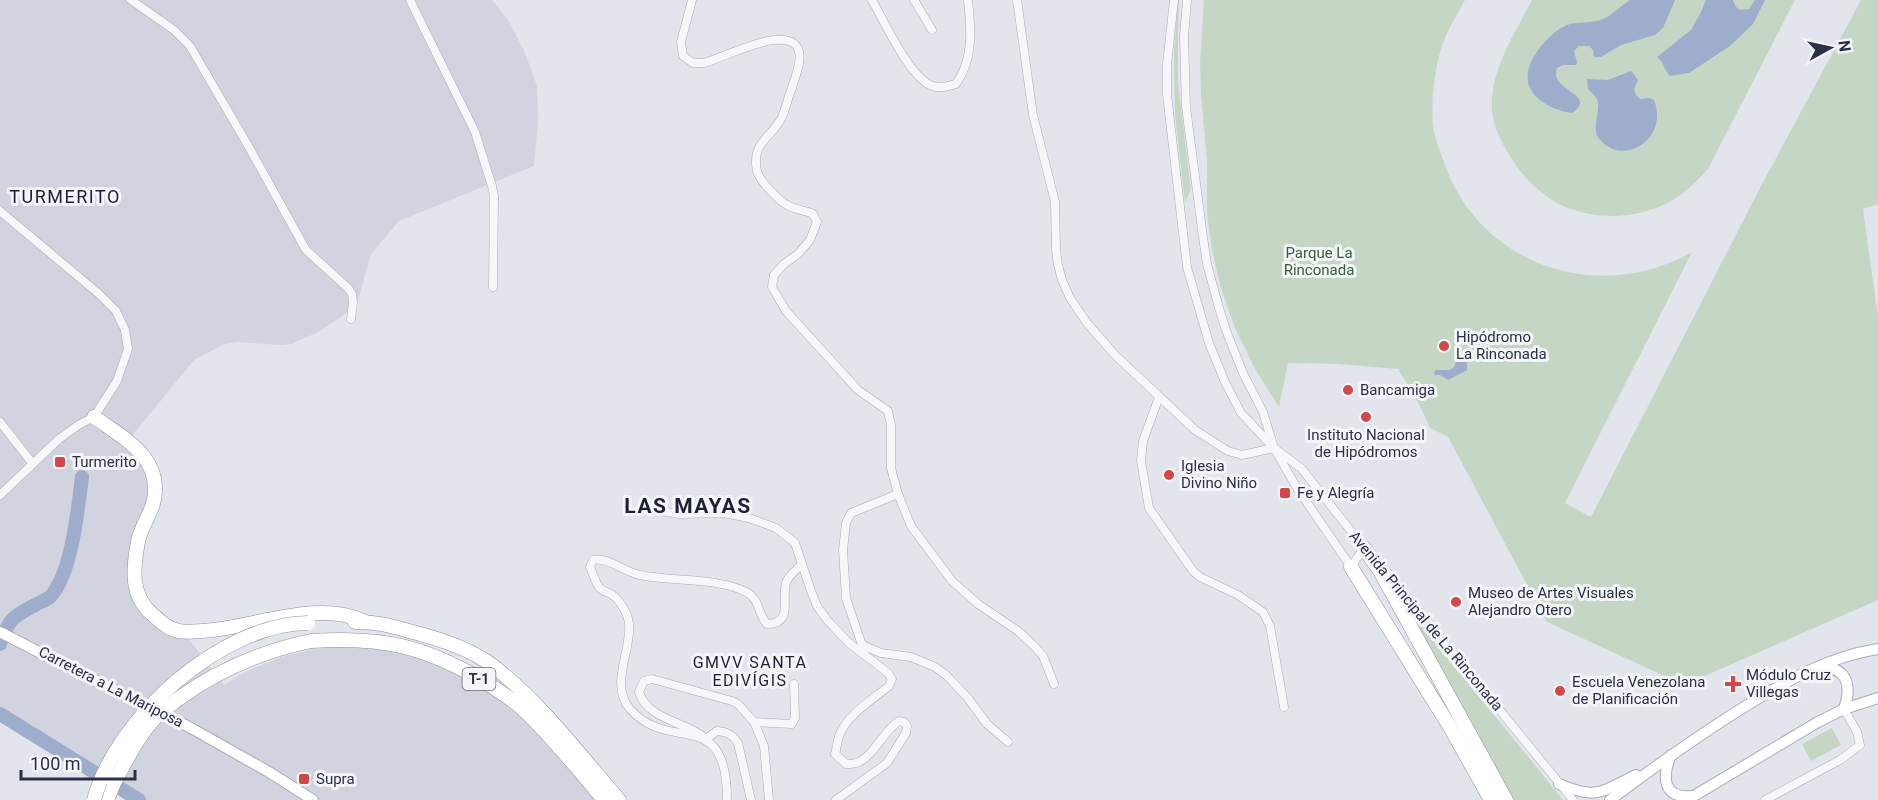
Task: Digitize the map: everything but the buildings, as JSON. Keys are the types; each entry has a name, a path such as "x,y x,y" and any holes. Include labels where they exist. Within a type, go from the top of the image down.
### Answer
{"highway":[{"path":"94,417 132,444 149,464 155,478 152,506 139,537 134,567 138,596 146,609 161,622 180,632 221,630 294,615 337,614 352,616 363,621"},
{"path":"1364,548 1380,571 1506,800"},
{"path":"1351,567 1450,727 1491,800"},
{"name":"T-1","path":"94,800 108,763 140,716 190,670 240,640 276,627 308,622 363,621 427,635 468,651 492,665 537,706 619,800"},
{"name":"T-1","path":"107,800 132,750 147,727 162,711 192,689 264,653 311,641 354,639 401,645 432,654 501,693 525,711 604,800"}],"main road":[{"name":"Carretera a La Mariposa","path":"0,632 191,728 300,790 313,800"},
{"path":"1610,800 1671,755 1759,698 1811,669 1855,653 1878,649"},
{"path":"1811,669 1831,669 1845,679 1849,696 1844,709"},
{"path":"1671,755 1666,772 1666,786 1680,796 1691,798 1818,722 1844,709 1878,698"},
{"path":"1559,784 1577,792 1594,794 1650,770"}],"street":[{"path":"131,0 174,30 190,46 306,250 352,294 351,319"},
{"path":"410,0 475,132 492,186 493,287"},
{"path":"692,0 681,42 683,56 693,63 704,63 775,39 790,41 797,47 801,57 799,72 780,120 759,145 757,170 760,179 787,206 813,214 817,222 810,240 774,275 772,287 786,311 858,390 888,411 891,425 891,468 898,494 911,526 952,581 978,604 1018,631 1035,647 1043,656 1054,684"},
{"path":"872,0 912,69 922,81 935,87 956,84 967,62 971,46 968,0"},
{"path":"914,0 932,30"},
{"path":"1017,0 1033,115 1055,202 1056,250 1062,280 1071,298 1087,323 1115,356 1195,430 1228,451 1242,455 1275,448"},
{"name":"Avenida Principal de La Rinconada","path":"1174,0 1167,64 1167,94 1187,267 1209,343 1225,382 1241,413 1275,448 1301,468 1364,548 1385,567 1573,800"},
{"name":"Avenida Principal de La Rinconada","path":"1187,0 1184,38 1186,106 1207,264 1227,333 1243,373 1263,412 1275,448 1297,488 1351,567"},
{"path":"0,211 116,311 125,330 128,350 117,381 94,417 80,423 59,439 0,495"},
{"path":"1160,397 1143,441 1140,461 1149,508 1193,571 1200,577 1238,595 1263,612 1270,626 1284,707"},
{"path":"0,422 33,464"},
{"path":"866,656 846,598 843,550 846,523 851,513 898,494"},
{"path":"647,506 655,510 679,514 724,513 749,518 776,528 795,543 800,552 801,565 822,613 849,644 888,673 892,679 889,686 846,723 840,734 835,754 846,764 857,763 871,752 892,724 899,721 904,722 907,726 906,733 887,763 836,800"},
{"path":"1351,567 1364,548"},
{"path":"706,740 659,728 641,719 627,706 621,688 629,626 626,612 616,598 600,589 590,567 592,560 601,559 639,575 728,585 749,594 755,600 762,619 767,624 780,621 785,614 786,583 801,565"},
{"path":"862,645 881,653 911,657 935,667 946,675 967,697 979,715 1008,742"},
{"path":"727,800 724,763 718,753 698,731 677,724 645,704 639,692 646,679 658,680 738,704 754,722 764,746 769,800"},
{"path":"754,722 792,724 795,718 794,684"},
{"path":"1765,800 1840,760 1860,745 1857,732 1844,709"},
{"path":"706,740 717,731 727,732 733,736 738,743 751,800"}],"shaded area":[{"path":"0,0 492,0 509,21 525,53 537,86 538,121 534,166 399,221 371,254 358,301 340,318 318,332 292,344 238,342 224,344 194,360 126,443 153,478 138,563 146,605 188,638 224,685 264,664 315,649 346,646 374,647 432,658 513,704 600,800 138,800 0,708"}],"green space":[{"path":"1178,0 1178,83 1191,189 1185,203 1175,115 1174,53"},
{"name":"Hipódromo La Rinconada","path":"1204,0 1465,0 1441,49 1435,77 1432,116 1436,140 1445,165 1462,200 1486,229 1515,251 1548,266 1583,274 1620,275 1656,268 1692,252 1565,503 1591,517 1761,186 1861,0 1878,0 1878,204 1863,209 1878,317 1878,600 1684,685 1547,622 1448,437 1430,428 1398,369 1288,363 1279,407 1255,369 1235,328 1220,285 1212,250 1207,213 1207,160 1201,96 1200,62"},
{"path":"1532,0 1795,0 1708,169 1688,189 1661,206 1631,215 1615,216 1583,213 1562,206 1546,196 1527,179 1515,164 1496,129 1493,120 1492,96 1499,67"},
{"path":"1409,610 1563,800 1514,800"},
{"path":"1832,728 1841,745 1811,761 1802,744"}],"water":[{"path":"1630,0 1675,0 1663,28 1655,35 1621,45 1601,57 1594,57 1593,50 1589,46 1579,46 1574,51 1576,65 1563,65 1557,68 1556,76 1559,82 1580,101 1579,107 1572,113 1554,108 1537,98 1530,88 1528,70 1537,51 1544,43 1567,25 1603,19"},
{"path":"1706,0 1733,0 1740,10 1749,9 1755,0 1765,0 1753,24 1730,46 1689,73 1670,76 1657,57 1691,30"},
{"path":"1631,71 1638,80 1634,89 1636,95 1640,99 1654,100 1657,113 1656,126 1642,144 1622,151 1611,148 1598,136 1596,126 1598,104 1588,89 1587,79 1608,80"},
{"path":"1461,359 1467,363 1467,370 1448,380 1440,375 1434,375 1435,370 1450,370"}],"waterway":[{"path":"0,644 12,620 51,596 58,585 73,539 82,477"},
{"path":"0,714 139,800"}],"place":[{"name":"Hipódromo La Rinconada","path":"1444,346"},
{"name":"Bancamiga","path":"1348,390"},
{"name":"Instituto Nacional de Hipódromos","path":"1366,417"},
{"name":"Turmerito","path":"60,462"},
{"name":"Iglesia Divino Niño","path":"1169,475"},
{"name":"Fe y Alegría","path":"1285,493"},
{"name":"Museo de Artes Visuales Alejandro Otero","path":"1456,602"},
{"name":"Módulo Cruz Villegas","path":"1733,684"},
{"name":"Escuela Venezolana de Planificación","path":"1560,691"},
{"name":"Supra","path":"304,779"}],"district":[{"name":"TURMERITO","path":"65,197"},
{"name":"LAS MAYAS","path":"688,506"},
{"name":"GMVV SANTA EDIVÍGIS","path":"750,671"}],"park label":[{"name":"Parque La Rinconada","path":"1319,262"}]}
